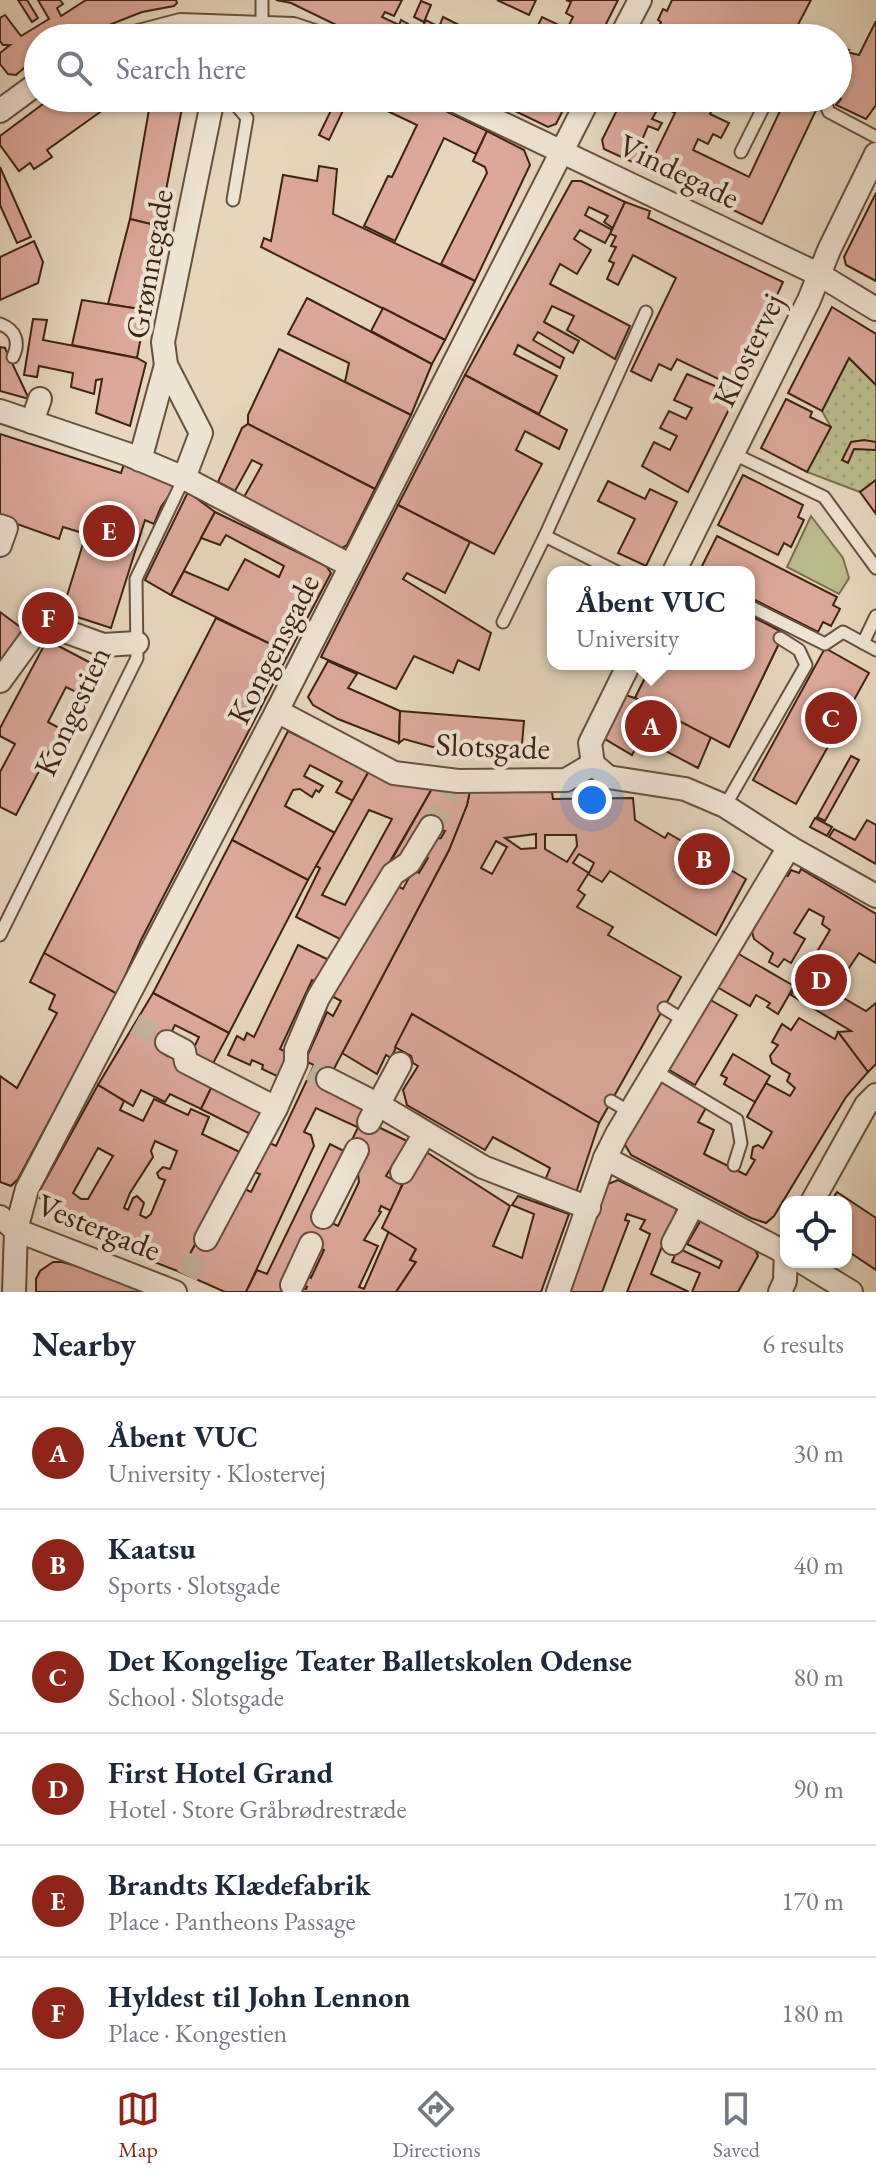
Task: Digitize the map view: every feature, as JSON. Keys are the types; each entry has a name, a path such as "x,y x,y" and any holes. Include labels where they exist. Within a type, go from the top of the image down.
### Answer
{"street":[{"path":"627,24 640,0"},
{"path":"4,101 24,90"},
{"name":"Grønnegade","path":"188,480 201,433 166,365 163,342 210,112"},
{"name":"Vindegade","path":"479,112 820,275 876,309"},
{"name":"Kongensgade","path":"14,1292 8,1223 126,1019 277,711 582,112"},
{"name":"Klostervej","path":"680,566 876,154"},
{"path":"140,460 166,365"},
{"path":"32,422 40,399"},
{"path":"0,411 188,480 351,566"},
{"path":"0,526 6,528 0,545"},
{"name":"Kongestien","path":"0,681 40,622 103,645 137,643"},
{"path":"593,764 590,743 626,670"},
{"name":"Slotsgade","path":"277,711 394,773 457,784 566,780 593,764 608,777 685,789 725,806 789,847 876,896"},
{"path":"431,827 409,863 393,874 342,956 318,998 296,1050 312,1071 374,1113 425,1133 483,1167 589,1208"},
{"path":"558,1292 589,1208 621,1106 655,1071 789,847"},
{"path":"167,1042 184,1051 186,1062 276,1108"},
{"path":"374,1113 400,1064"},
{"path":"206,1239 276,1108 312,1071"},
{"path":"815,1196 866,1105 876,1095"},
{"path":"402,1172 425,1133"},
{"path":"323,1217 357,1150"},
{"path":"605,1158 780,1249"},
{"path":"673,1243 694,1205"},
{"name":"Vestergade","path":"8,1223 182,1287"},
{"path":"292,1285 311,1244"},
{"path":"780,1292 787,1268"},
{"path":"812,1268 851,1292"}],"lane":[{"path":"262,0 262,24"},
{"path":"233,200 247,118 242,112"},
{"path":"741,152 761,112"},
{"path":"829,112 876,137"},
{"path":"503,622 646,312"},
{"path":"0,324 9,328 16,338 13,357"},
{"path":"732,453 824,497 876,568"},
{"name":"Kongestien","path":"0,935 137,658 136,579 188,480"},
{"path":"545,536 605,566"},
{"path":"755,609 825,644 843,632 876,650"},
{"path":"863,643 876,616"},
{"path":"725,806 806,665 799,650 780,638"},
{"path":"664,1008 685,1021"},
{"path":"655,1071 737,1120 741,1143 734,1165"}],"green space":[{"path":"849,358 876,385 876,480 860,492 807,472 831,427 822,411"},
{"path":"811,516 843,558 849,578 839,594 787,567"}],"building":[{"path":"18,0 27,0 38,18 32,22"},
{"path":"38,0 60,0 63,4 57,8 61,16 86,0 176,0 177,3 112,24 41,24 49,19"},
{"path":"276,0 402,0 394,16 385,12 382,17 397,24 334,24 291,3"},
{"path":"497,0 536,0 529,15"},
{"path":"566,0 618,0 606,24 570,24 573,17 566,13 571,2"},
{"path":"672,0 811,0 798,24 660,24 658,20 663,9 667,11"},
{"path":"421,1 431,5 424,22 414,17"},
{"path":"5,15 21,36 24,34 24,68 16,75 8,74 0,64 0,53 10,45 3,45 0,41 0,18"},
{"path":"443,17 457,24 440,24"},
{"path":"542,17 557,24 539,24"},
{"path":"876,21 876,105 866,119 851,112 852,53 859,55"},
{"path":"32,112 100,112 47,150 52,157 34,169 30,163 19,171 0,145 0,136"},
{"path":"149,112 181,112 159,226 130,219"},
{"path":"330,112 342,112 329,140 319,135"},
{"path":"390,112 448,112 487,131 476,154 444,138 395,241 364,226 417,125"},
{"path":"517,112 562,112 556,124 548,127"},
{"path":"616,112 656,112 652,119 662,123 658,130 648,126 641,148 648,151 641,166 604,149 602,140"},
{"path":"711,112 729,123 721,138 713,134 708,144 698,139 693,150 749,177 779,112 815,112 762,224 648,169 675,113"},
{"path":"487,131 524,150 530,165 475,281 441,264 487,173 485,167 473,161"},
{"path":"319,166 337,169 333,214 475,281 445,340 261,247 264,238 271,241 283,175 317,181"},
{"path":"0,167 31,237 17,243 0,205"},
{"path":"572,181 581,181 625,202 613,228 604,222 608,216 589,207 585,215 612,230 610,234 605,243 580,230 574,239 591,250 577,274 560,264 550,284 630,326 615,359 567,330 574,316 552,306 544,322 579,341 573,353 538,332 533,340 564,358 560,368 518,345 514,354 557,376 539,414 465,375"},
{"path":"876,193 876,281 846,265 844,257"},
{"path":"625,202 650,211 648,218 783,282 735,387 677,359 671,370 659,364 651,381 631,371 676,278 633,255 618,285 607,279 614,263 609,261 616,247 611,246 616,236 610,234"},
{"path":"130,219 159,226 146,310 108,304"},
{"path":"34,241 43,262 38,283 0,300 0,257"},
{"path":"307,298 432,364 411,415 345,382 349,363 288,334"},
{"path":"82,300 146,310 137,358 72,345"},
{"path":"832,307 876,334 876,385 849,358 822,411 788,393"},
{"path":"383,308 445,340 432,364 371,331"},
{"path":"33,319 47,320 43,340 137,358 146,363 130,426 96,413 102,379 96,380 94,394 71,387 73,373 39,366 37,377 24,375"},
{"path":"0,347 5,348 29,399 0,391"},
{"path":"279,349 411,415 375,489 248,424 248,415"},
{"path":"687,374 736,395 688,492 642,466 654,442 670,450 677,436 660,428 669,411 686,419 692,408 674,400"},
{"path":"465,375 567,430 559,449 525,431 516,450 542,464 494,554 398,505"},
{"path":"786,399 812,412 810,417 831,427 807,472 761,448"},
{"path":"248,424 375,489 347,545 340,549 244,497 262,465 252,460 235,491 218,482 242,428"},
{"path":"0,434 121,473 125,461 176,486 161,507 154,524 145,520 111,628 62,612 86,534 63,527 59,539 0,518"},
{"path":"851,442 876,442 876,450 854,449 848,463 842,460"},
{"path":"743,475 803,505 798,517 804,520 791,547 784,543 778,555 718,525"},
{"path":"876,480 876,514 860,492"},
{"path":"608,481 645,499 650,489 677,502 646,566 618,553 635,519 598,501"},
{"path":"188,492 215,512 171,595 145,580"},
{"path":"398,505 470,542 445,593 407,573 403,579 491,633 479,670 458,660 453,673 414,656 396,689 321,657"},
{"path":"215,512 326,566 331,573 289,653 171,595 184,571 228,590 245,559 279,577 284,566 226,535 220,545 201,538"},
{"path":"717,536 837,597 833,605 840,609 831,626 823,622 818,632 755,600 755,566 702,566"},
{"path":"0,612 23,629 0,661"},
{"path":"216,618 289,653 141,940 117,994 44,953"},
{"path":"755,618 784,633 729,747 711,737 698,768 641,738 632,755 605,739 625,695 635,698 649,670 755,670"},
{"path":"755,618 784,633 729,747 635,698 649,670 755,670"},
{"path":"47,640 91,663 76,692 66,687 48,722 61,729 16,815 0,807 0,772 15,744 0,736 0,728"},
{"path":"825,648 869,673 796,804 753,780"},
{"path":"328,661 357,674 348,688 400,711 399,743 338,719 313,705 308,697"},
{"path":"400,711 524,721 521,756 447,751 404,739 399,743"},
{"path":"288,731 369,771 353,801 336,792 342,782 310,765 304,776 323,786 319,792 316,790 312,797 300,789 293,790 285,806 335,833 308,880 232,840"},
{"path":"851,756 859,760 825,821 817,817"},
{"path":"369,771 433,787 344,941 296,917 320,868 316,866","holes":["369,810 392,819 345,905 322,895"]},
{"path":"471,786 551,786 553,799 633,798 635,820 665,838 668,833 746,879 716,935 610,871 602,882 588,874 578,890 585,895 577,907 613,927 608,935 681,977 599,1123 412,1014 391,1058 386,1055 377,1074 342,1053 449,850","holes":["536,834 536,848 521,849 505,838","545,835 576,835 577,846 567,862 545,849","496,841 507,847 492,874 481,868","579,854 594,863 589,873 573,863"]},
{"path":"471,786 449,850 327,1082 369,1103 357,1127 316,1108 304,1132 311,1135 314,1146 246,1292 225,1292 180,1272 199,1237 216,1244 243,1188 251,1192 260,1174 254,1172 268,1142 276,1146 314,1065 305,1061 327,1012 333,1016 341,1001 330,995 382,909 392,883 403,889 413,870 419,873 428,858 424,855 434,839 441,838 445,831 421,825 397,865 391,861 433,787"},
{"path":"815,818 832,827 827,836 810,827"},
{"path":"867,820 876,825 876,864 829,837 834,829 855,840"},
{"path":"232,840 308,880 229,1033 153,993"},
{"path":"801,869 876,914 876,963 859,953 833,992 866,1011 876,1003 876,1064 868,1072 838,1032 851,1031 791,995 830,930 822,924 824,917 809,909 794,933 805,939 791,963 784,959 778,967 769,962 773,953 754,939 752,932 783,874 788,876 791,870 799,873"},
{"path":"298,945 331,961 320,984 312,980 280,1049 290,1054 279,1077 252,1060 250,1065 228,1055 237,1036 244,1040 247,1033 254,1037"},
{"path":"44,953 117,994 18,1179 11,1186 0,1182 0,1076 17,1088 57,1013 49,1009 55,995 30,982"},
{"path":"737,953 794,986 778,1014 767,1007 770,1003 756,995 750,1006 717,987"},
{"path":"153,993 229,1033 209,1071 188,1060 199,1037 175,1025 161,1052 167,1056 170,1050 184,1057 178,1069 212,1086 201,1109 170,1094 165,1102 141,1090 133,1106 98,1085"},
{"path":"707,998 737,1015 695,1085 666,1068"},
{"path":"412,1014 599,1123 569,1214 537,1201 550,1168 493,1137 485,1150 407,1105 403,1090 418,1066 411,1056 395,1047"},
{"path":"799,1018 835,1039 838,1032 868,1072 846,1097 786,1196 780,1196 780,1206 774,1216 766,1223 631,1155 624,1143 661,1079 707,1106 698,1122 714,1130 704,1154 746,1175 755,1160 751,1158 753,1147 758,1145 763,1148 772,1132 747,1117 755,1102 766,1083 790,1096 795,1088 787,1081 790,1074 772,1063 770,1056 778,1045 772,1042 782,1024 791,1030"},
{"path":"733,1054 770,1076 755,1102 724,1084 727,1078 721,1075"},
{"path":"214,1082 267,1108 254,1136 201,1109"},
{"path":"98,1085 124,1101 120,1110 143,1121 154,1099 188,1115 191,1109 209,1117 202,1134 244,1154 230,1184 224,1181 180,1272 84,1235 40,1198 40,1190","holes":["155,1141 177,1151 170,1169 163,1167 157,1173 159,1178 165,1180 151,1214 146,1218 140,1215 144,1203 137,1196 128,1210 124,1208 153,1157 151,1151","98,1148 113,1156 88,1199 81,1199 73,1193"]},
{"path":"362,1119 407,1141 386,1176 402,1185 391,1211 381,1206 381,1212 364,1240 378,1246 359,1287 364,1289 389,1231 416,1249 410,1260 416,1262 396,1292 246,1292 257,1270 267,1274 330,1144 346,1152 315,1215 338,1226 359,1182 349,1146","holes":["305,1241 324,1250 311,1278 305,1275 301,1284 306,1289 286,1283"]},
{"path":"420,1148 510,1206 493,1246 522,1258 534,1214 512,1205 518,1196 569,1214 541,1292 396,1292 416,1262 410,1260 416,1249 382,1228"},
{"path":"618,1180 677,1209 651,1274 689,1292 627,1292 650,1234 640,1229 645,1220 627,1214 625,1220 629,1221 602,1292 566,1292 608,1184"},
{"path":"852,1202 876,1218 876,1270 852,1254"},
{"path":"701,1220 754,1247 758,1256 738,1292 692,1292 700,1273 672,1262 678,1248 719,1268 722,1261 687,1244"},
{"path":"53,1262 95,1271 144,1292 36,1292 36,1279 40,1271"}],"tunnel":[{"path":"431,827 455,786"},
{"path":"135,1024 167,1042"},
{"path":"311,1070 328,1079"},
{"path":"187,1276 206,1239"}],"place":[{"name":"Brandts Klædefabrik","path":"109,531"},
{"name":"Hyldest til John Lennon","path":"48,618"},
{"name":"Det Kongelige Teater Balletskolen Odense","path":"831,718"},
{"name":"Åbent VUC","path":"651,726"},
{"name":"Kaatsu","path":"704,859"},
{"name":"First Hotel Grand","path":"821,980"}]}
